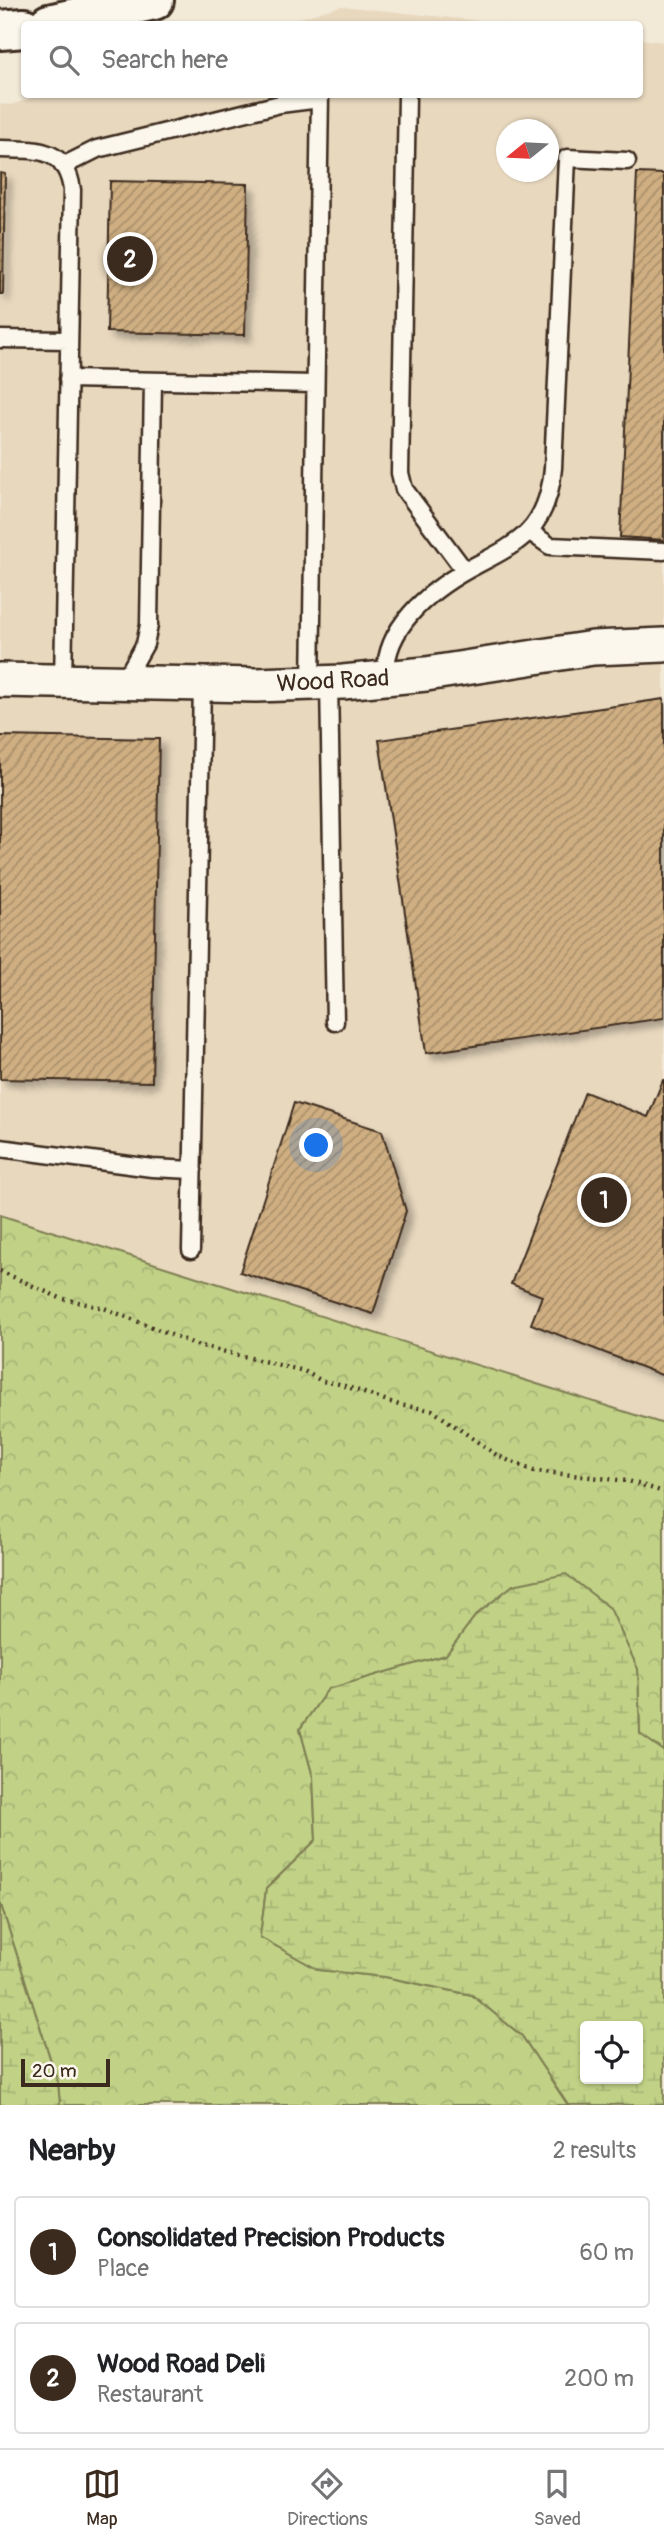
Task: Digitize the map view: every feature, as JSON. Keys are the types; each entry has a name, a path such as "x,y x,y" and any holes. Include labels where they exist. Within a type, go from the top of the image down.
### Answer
{"highway":[{"path":"62,21 154,0"},
{"path":"0,30 21,28"}],"street":[{"name":"Wood Road","path":"0,680 320,684 386,679 593,648 664,645"}],"lane":[{"path":"63,166 97,149 290,101 312,98"},
{"path":"320,98 314,384 320,684 335,1023"},
{"path":"407,98 400,473 404,489 465,571"},
{"path":"0,149 43,150 63,166 72,190 63,682"},
{"path":"386,679 387,652 402,625 427,599 465,571 529,531 545,507 554,468 568,158 627,161"},
{"path":"0,339 69,340"},
{"path":"68,379 314,384"},
{"path":"123,683 145,644 149,625 153,381"},
{"path":"529,531 550,546 664,551"},
{"path":"191,1250 202,684"},
{"path":"0,1148 152,1168 193,1170"}],"path":[{"path":"0,1271 60,1298 141,1321 197,1345 304,1371 321,1381 339,1384 399,1405 432,1410 498,1456 534,1471 628,1481 664,1492"}],"shaded area":[{"path":"341,6 479,21 290,21"},
{"path":"643,39 664,42 664,1424 0,1215 0,104 10,105 32,98 643,98"}],"green space":[{"path":"0,1215 664,1424 664,1751 640,1735 638,1669 476,1615 446,1655 328,1689 300,1729 313,1777 316,1840 266,1889 260,1937 319,1970 385,1977 472,1995 522,2036 568,2105 60,2105 58,2083 0,1902"},
{"path":"566,1574 610,1608 638,1669 640,1734 664,1751 664,2105 568,2105 522,2036 472,1995 385,1977 319,1970 260,1937 266,1889 316,1840 313,1777 300,1729 328,1689 446,1655 476,1615 513,1585"},
{"path":"0,1902 58,2083 60,2105 0,2105"}],"building":[{"path":"0,173 5,174 3,294 0,294"},
{"path":"637,173 664,174 664,540 620,537"},
{"path":"110,181 248,184 245,335 107,332"},
{"path":"664,699 664,1018 426,1053 379,740"},
{"path":"0,736 159,739 152,1082 0,1079"},
{"path":"663,1080 664,1376 531,1324 542,1296 511,1284 585,1092 648,1117"},
{"path":"294,1103 382,1131 406,1211 373,1314 240,1272"}],"place":[{"name":"Wood Road Deli","path":"130,259"},
{"name":"Consolidated Precision Products","path":"604,1200"}]}
